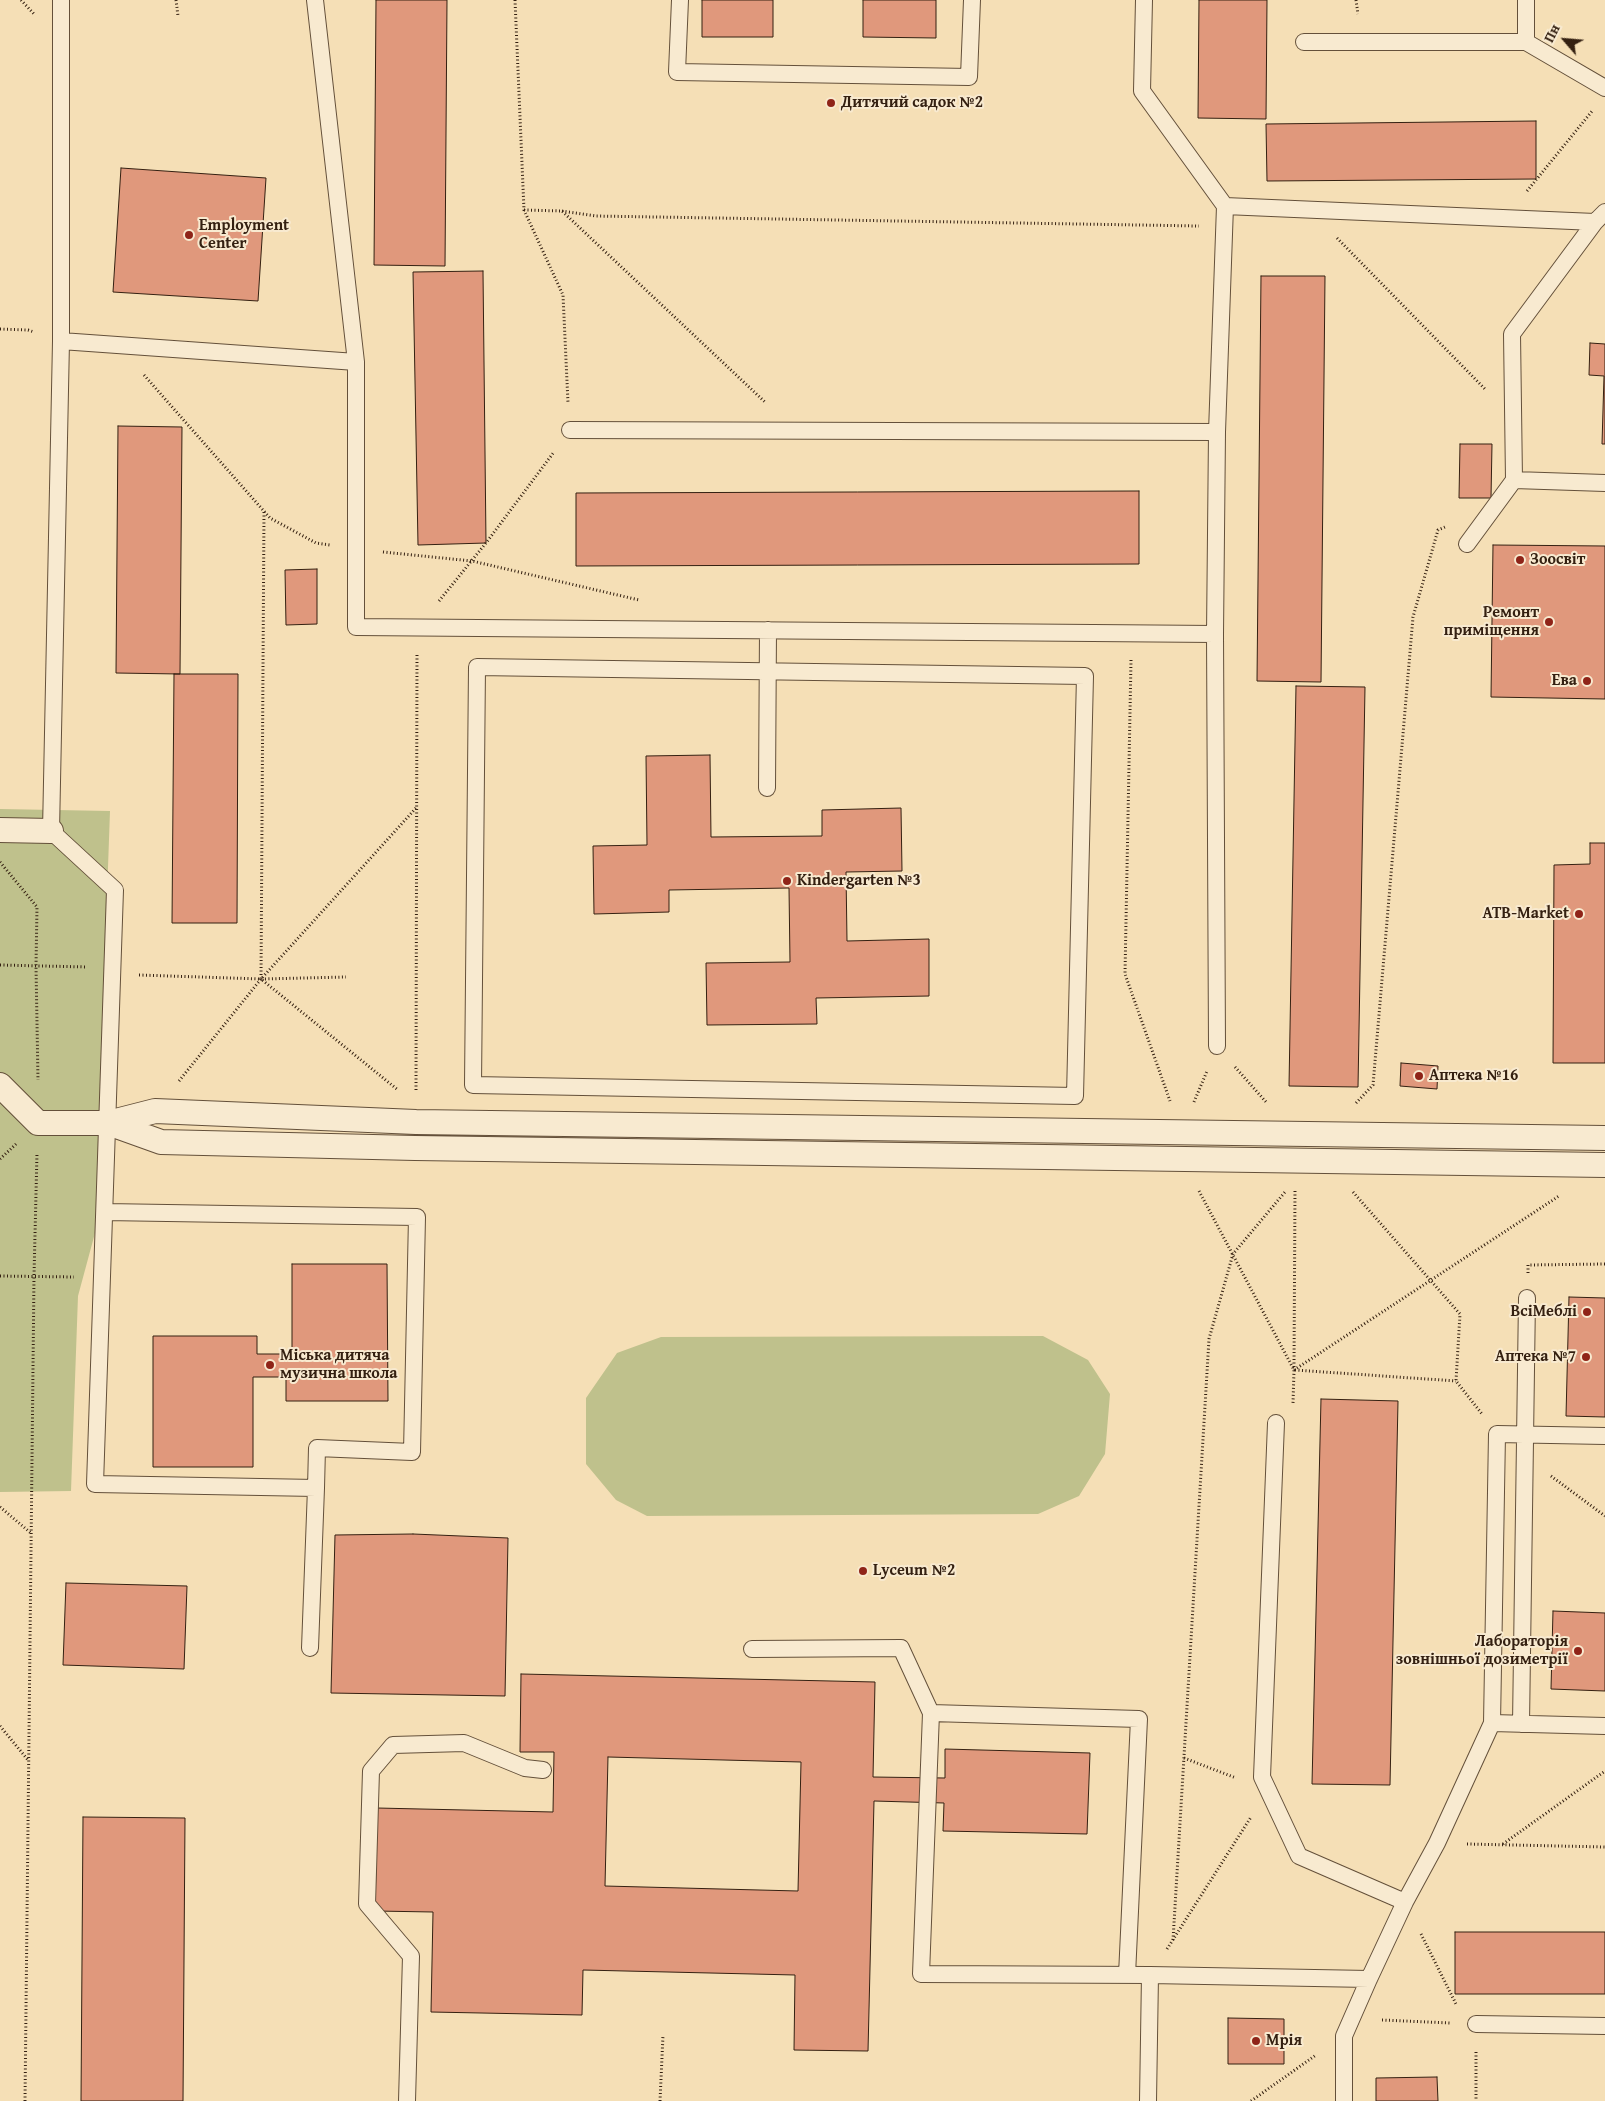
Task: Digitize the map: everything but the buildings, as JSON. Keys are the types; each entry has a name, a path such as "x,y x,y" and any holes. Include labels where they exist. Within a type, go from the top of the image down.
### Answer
{"street":[{"path":"0,830 51,831"},
{"path":"0,1084 38,1123 108,1123 155,1111 416,1113 1181,1133 1605,1138"},
{"path":"108,1123 161,1142 415,1148 1182,1159 1295,1170 1326,1161 1605,1165"}],"lane":[{"path":"61,0 61,341 51,831 115,890 96,1484 316,1488"},
{"path":"315,0 356,362 356,627 1215,634"},
{"path":"680,0 677,72 970,77 972,0"},
{"path":"1144,0 1142,91 1224,206 1215,634 1217,1046"},
{"path":"1526,0 1526,42"},
{"path":"1304,42 1526,42 1602,96"},
{"path":"1224,206 1505,218 1600,217"},
{"path":"1467,544 1514,480 1512,334 1600,217"},
{"path":"61,341 119,347 356,362"},
{"path":"570,430 1218,432"},
{"path":"1514,480 1605,484"},
{"path":"768,630 768,788"},
{"path":"477,667 769,672 1085,676 1075,1096 473,1085 477,667"},
{"path":"105,1212 417,1217 412,1452 317,1448 310,1648"},
{"path":"1521,1724 1527,1298"},
{"path":"1276,1423 1262,1777 1299,1856 1405,1902"},
{"path":"1344,2101 1344,2036 1405,1902 1437,1843 1492,1723 1497,1434 1605,1436"},
{"path":"752,1649 901,1648 931,1713 921,1974 1150,1975 1369,1979"},
{"path":"931,1713 1139,1718 1128,1975"},
{"path":"1492,1723 1605,1726"},
{"path":"408,2101 411,1956 367,1904 371,1771 393,1745 464,1743 524,1768 544,1770"},
{"path":"1148,2101 1150,1975"},
{"path":"1476,2024 1605,2026"}],"path":[{"path":"176,0 178,16"},
{"path":"416,1113 417,627 472,561 570,430 563,295 524,210 515,0"},
{"path":"1505,218 1602,96"},
{"path":"1308,209 1514,418"},
{"path":"524,210 562,211 596,216 1224,226"},
{"path":"562,211 796,431"},
{"path":"0,329 28,330 61,341"},
{"path":"119,347 270,518 316,543 472,561 644,601"},
{"path":"264,511 261,979 416,1113"},
{"path":"1326,1136 1373,1085 1413,617 1438,530 1447,526"},
{"path":"1132,634 1125,974 1181,1133"},
{"path":"155,1111 261,979 417,808"},
{"path":"0,861 37,907 38,1123 34,1276 25,2101"},
{"path":"0,965 112,968 127,974 261,979 346,977"},
{"path":"1181,1133 1217,1046 1295,1134"},
{"path":"1182,1159 1294,1370"},
{"path":"1326,1161 1460,1314 1456,1381 1497,1434"},
{"path":"1173,1940 1209,1339 1233,1254 1295,1170"},
{"path":"1276,1423 1292,1412 1295,1170"},
{"path":"1294,1370 1563,1193"},
{"path":"1527,1298 1528,1265 1605,1264"},
{"path":"0,1276 102,1277"},
{"path":"1294,1370 1456,1381"},
{"path":"0,1507 32,1534"},
{"path":"0,1726 29,1760"},
{"path":"1150,1975 1268,1790 1184,1758"},
{"path":"1502,1844 1605,1771"},
{"path":"1437,1843 1605,1847"},
{"path":"1405,1902 1456,2006 1476,2024 1476,2101"},
{"path":"1352,2019 1476,2024"},
{"path":"660,2101 663,2034"},
{"path":"1251,2101 1344,2036"}],"green space":[{"path":"0,809 110,811 95,1233 78,1296 71,1491 0,1492"},
{"path":"1043,1336 1088,1360 1110,1394 1105,1454 1079,1496 1038,1514 647,1516 616,1500 586,1464 586,1398 617,1353 661,1337"}],"place":[{"name":"Дитячий садок №2","path":"831,103"},
{"name":"Employment Center","path":"189,235"},
{"name":"Зоосвіт","path":"1520,560"},
{"name":"Ремонт приміщення","path":"1549,622"},
{"name":"Ева","path":"1587,681"},
{"name":"Kindergarten №3","path":"787,881"},
{"name":"ATB-Market","path":"1579,914"},
{"name":"Аптека №16","path":"1419,1076"},
{"name":"ВсіМеблі","path":"1587,1312"},
{"name":"Аптека №7","path":"1586,1357"},
{"name":"Міська дитяча музична школа","path":"270,1365"},
{"name":"Lyceum №2","path":"863,1571"},
{"name":"Лабораторія зовнішньої дозиметрії","path":"1578,1651"},
{"name":"Мрія","path":"1256,2041"}]}
